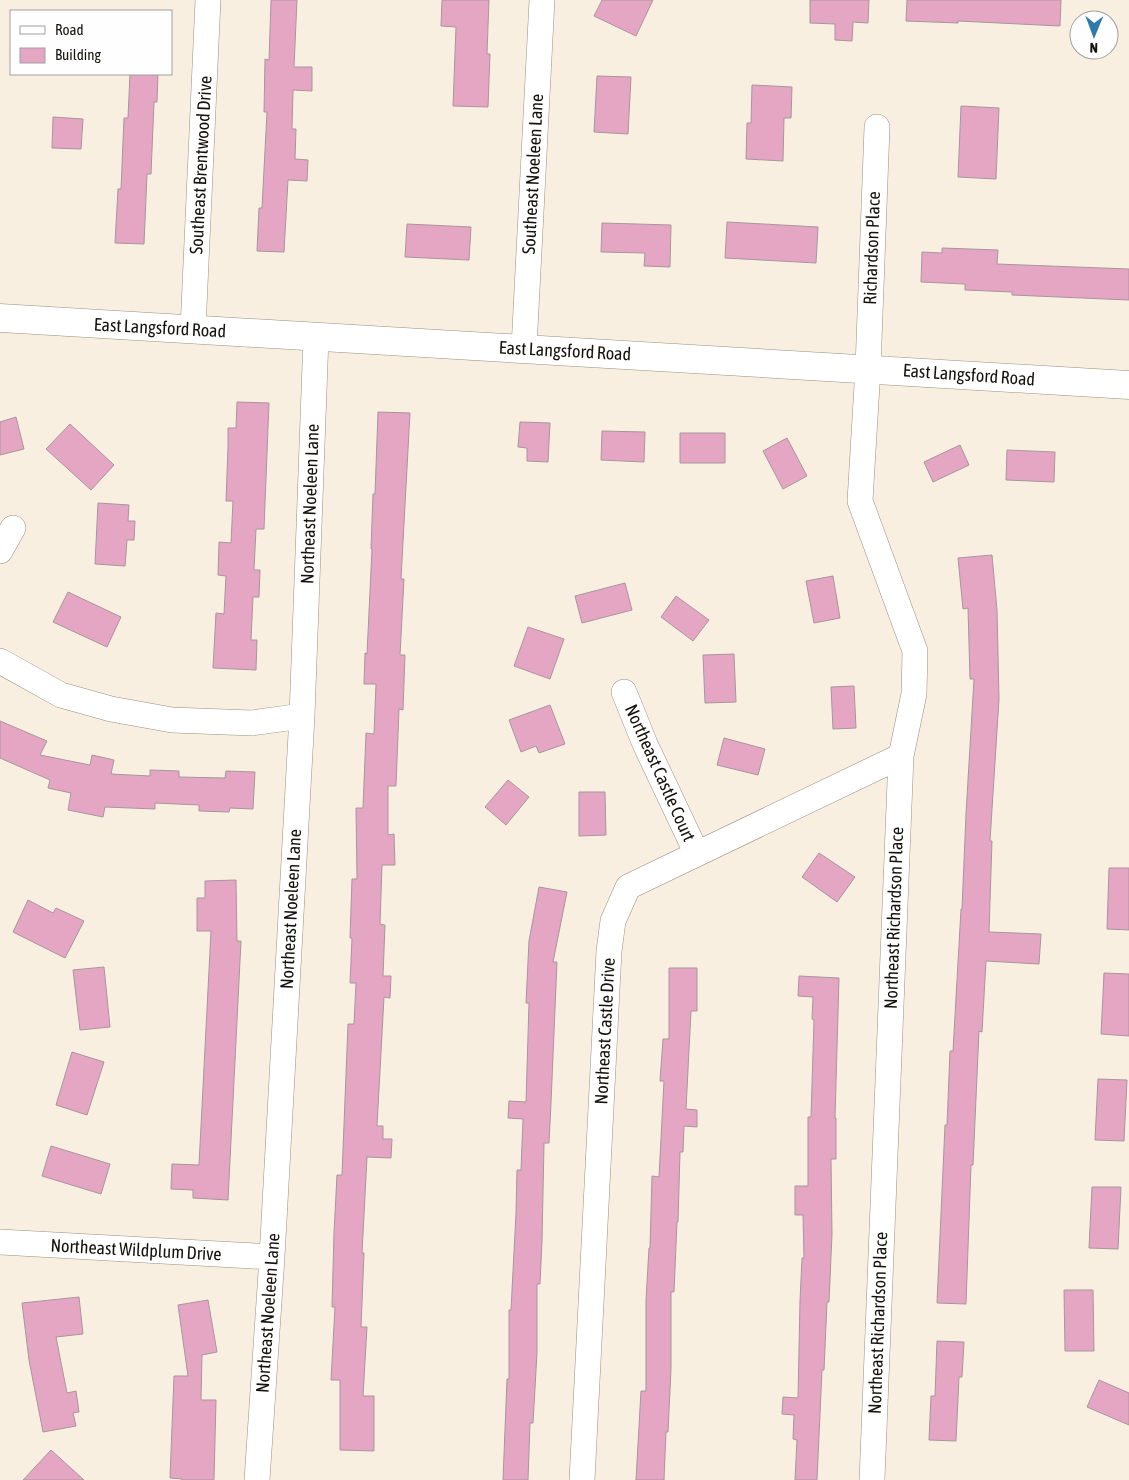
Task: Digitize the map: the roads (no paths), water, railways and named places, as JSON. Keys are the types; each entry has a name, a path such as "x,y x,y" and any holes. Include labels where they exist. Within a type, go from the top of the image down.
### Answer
{"street":[{"name":"Southeast Brentwood Drive","path":"194,329 208,0"},
{"name":"Southeast Noeleen Lane","path":"524,348 542,0"},
{"name":"Richardson Place","path":"868,368 877,127"},
{"name":"East Langsford Road","path":"0,318 868,368 1129,385"},
{"name":"Northeast Noeleen Lane","path":"257,1480 272,1257 302,716 316,337"},
{"name":"Northeast Richardson Place","path":"868,368 860,501 915,651 914,694 901,756 872,1480"},
{"path":"0,552 14,528"},
{"path":"0,661 61,695 120,711 172,720 243,723 302,716"},
{"name":"Northeast Castle Court","path":"624,692 697,854"},
{"name":"Northeast Castle Drive","path":"582,1480 609,951 613,921 628,886 901,756"},
{"name":"Northeast Wildplum Drive","path":"0,1242 272,1257"}]}
